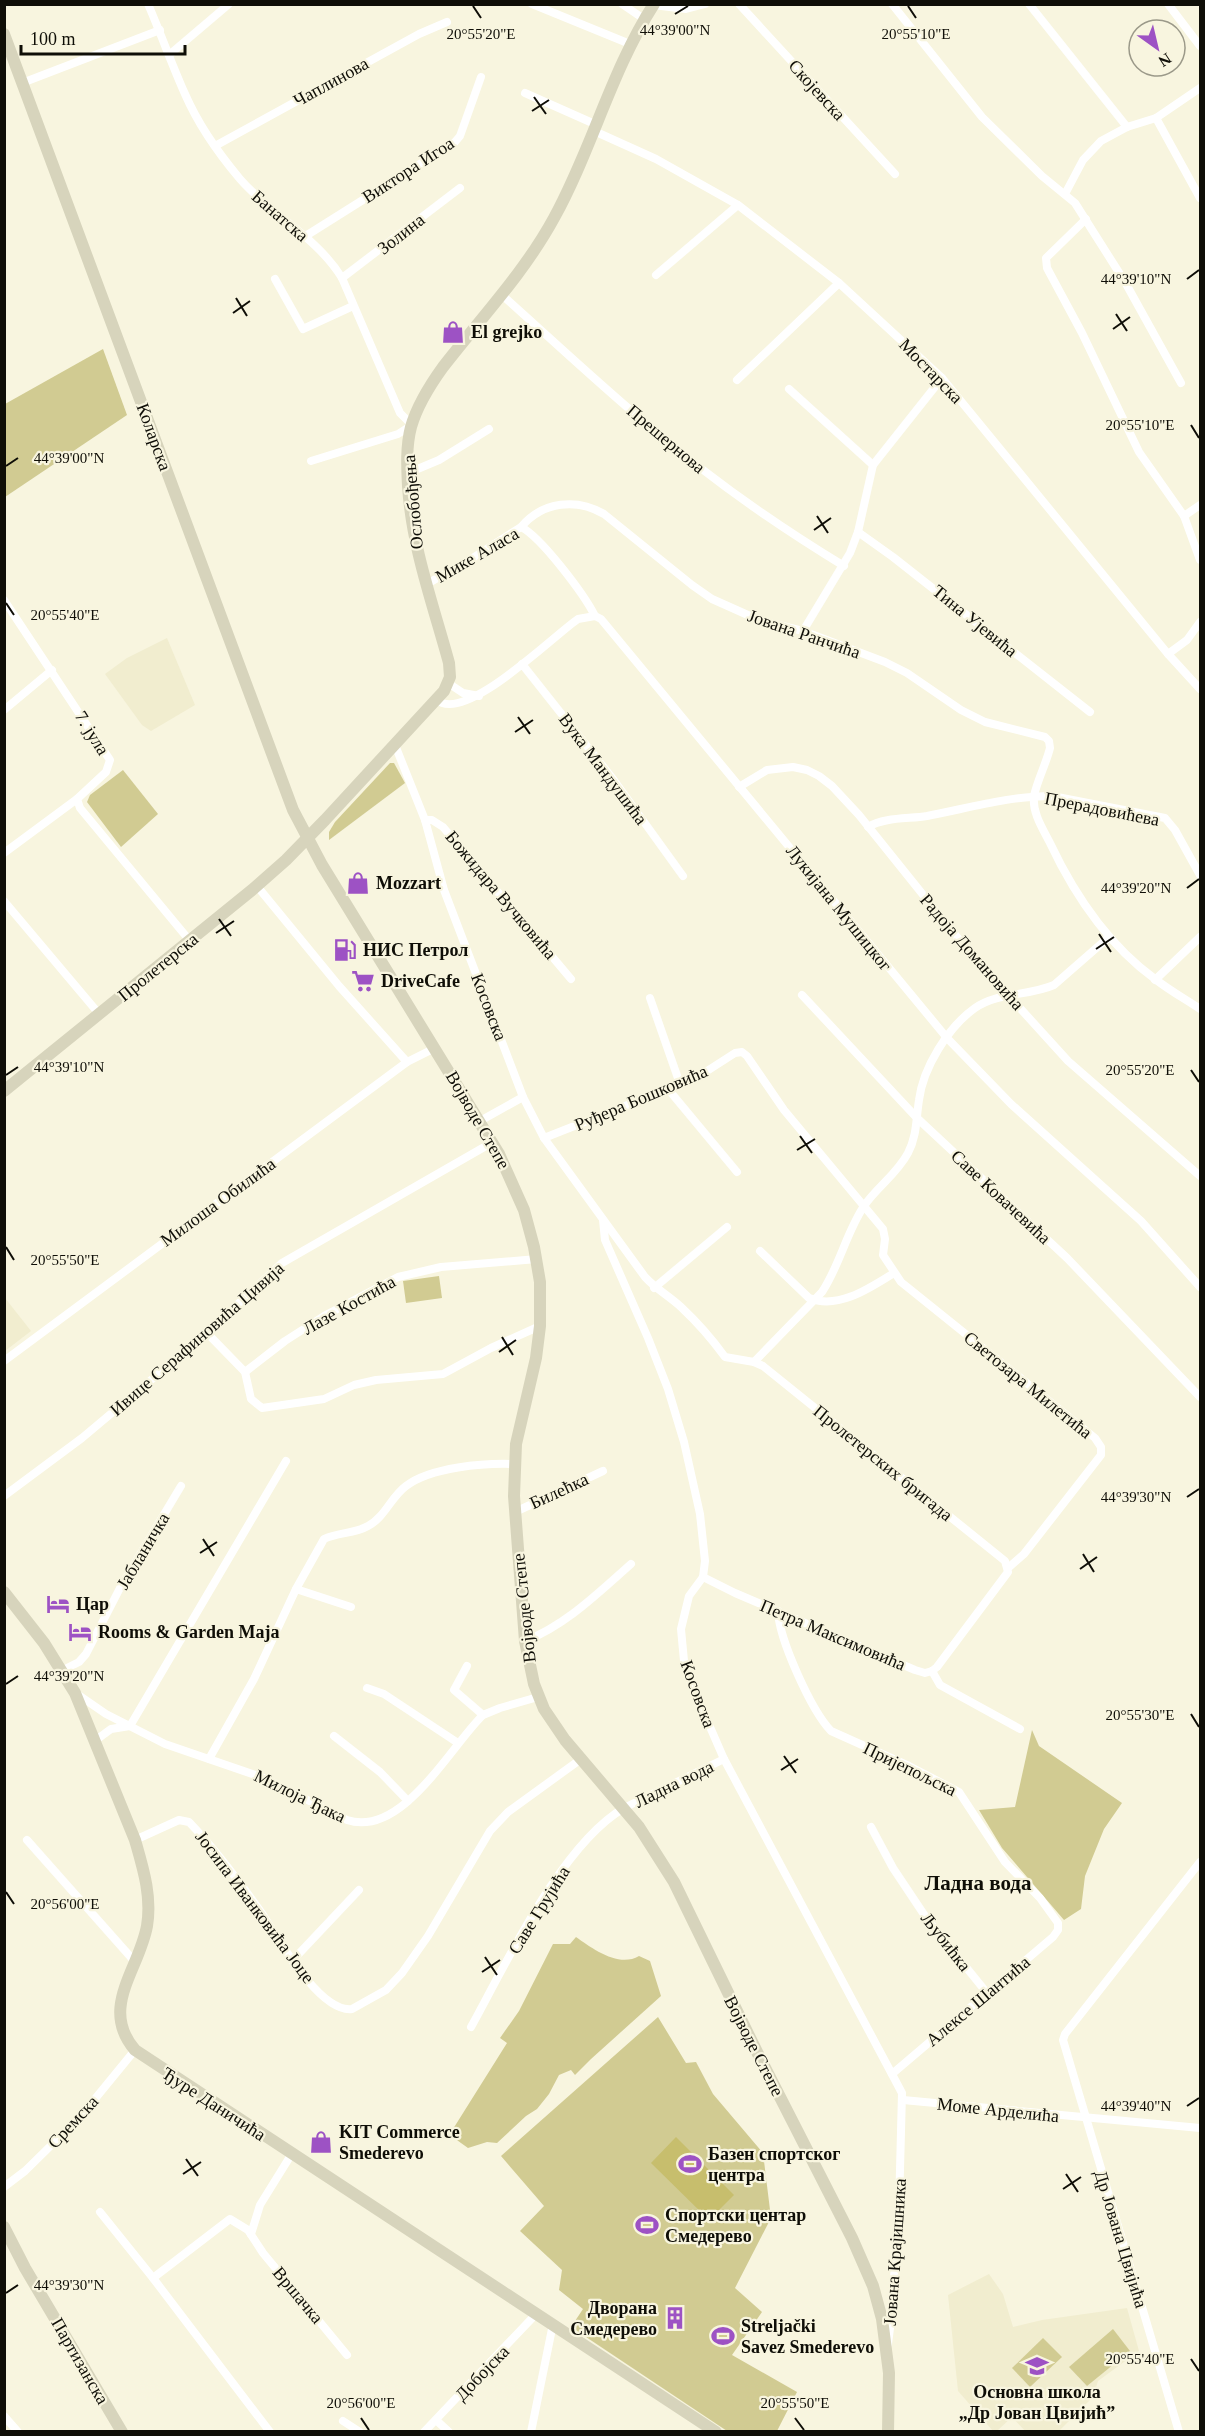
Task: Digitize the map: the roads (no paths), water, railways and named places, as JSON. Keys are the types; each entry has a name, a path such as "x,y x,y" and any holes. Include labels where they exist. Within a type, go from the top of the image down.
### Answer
{"street":[{"name":"Банатска","path":"148,4 186,96 215,146 253,193 329,258 342,278 396,405 412,425"},
{"path":"169,55 229,4"},
{"path":"532,4 630,44"},
{"path":"622,4 644,19"},
{"path":"654,5 686,9 705,4"},
{"name":"Скојевска","path":"739,4 895,174"},
{"path":"892,4 982,117 1034,168 1075,203 1125,282 1181,383"},
{"path":"1029,4 1127,128"},
{"path":"1168,4 1200,46"},
{"name":"Ослобођења","path":"448,683 449,663 416,547 408,473 408,440 412,425 430,386 524,266 555,218 630,44 654,5"},
{"name":"Чаплинова","path":"215,146 419,34 447,21"},
{"path":"22,84 159,30"},
{"name":"Коларска","path":"4,34 276,769 307,838"},
{"name":"Виктора Игоа","path":"304,237 455,142 460,136 482,77"},
{"path":"1065,194 1091,150 1101,141 1127,128 1156,118 1200,88"},
{"path":"525,93 595,128"},
{"path":"1156,118 1200,198"},
{"name":"Мостарска","path":"595,128 738,205 839,283 942,378 1168,654 1200,688"},
{"name":"Золина","path":"342,278 460,188"},
{"path":"656,275 738,205"},
{"path":"1086,219 1046,258 1045,264 1082,333 1139,452 1184,516 1200,560"},
{"path":"275,279 303,329 353,306"},
{"path":"737,380 839,283"},
{"name":"Прешернова","path":"502,295 648,426 699,467 786,530 844,566"},
{"path":"803,631 844,566 858,532 873,465 942,378"},
{"path":"789,389 873,465"},
{"path":"311,461 398,434 412,425"},
{"path":"408,473 439,460 489,429"},
{"name":"Јована Ранчића","path":"521,526 534,514 558,505 569,503 592,506 712,599 759,620 803,631 907,673 961,710 985,722 1045,737 1049,741 1050,748 1034,796"},
{"path":"1184,516 1200,505"},
{"name":"Мике Аласа","path":"425,585 468,561 521,526 561,568 595,615"},
{"name":"Тина Ујевића","path":"858,532 918,575 1090,712"},
{"name":"7. јула","path":"4,600 110,760 111,764 105,772 77,799"},
{"path":"437,700 452,705 479,696 578,619 595,615"},
{"name":"Лукијана Мушицког","path":"595,615 618,638 947,1038 1011,1104 1141,1221 1200,1287"},
{"path":"1168,654 1187,640 1200,621"},
{"name":"Вука Мандушића","path":"522,663 613,779 683,876"},
{"path":"4,710 51,670"},
{"path":"307,838 437,700 448,683 463,693 479,696"},
{"name":"Косовска","path":"395,745 425,820 444,890 523,1097 544,1138 654,1288"},
{"name":"Радоја Домановића","path":"739,787 759,774 775,768 807,770 832,786 868,826 969,952 1068,1061 1200,1176"},
{"path":"1034,796 1038,820 1065,874 1109,937 1155,980 1200,1009"},
{"name":"Прерадовићева","path":"868,826 877,822 930,815 981,803 1052,796 1165,818 1175,830 1200,875"},
{"path":"4,853 77,799 80,808 98,831 190,941"},
{"name":"Божидара Вучковића","path":"425,820 432,820 443,827 571,979"},
{"name":"Пролетерска","path":"4,1091 100,1016 257,886 307,838"},
{"name":"Војводе Степе","path":"307,838 400,995 480,1121 519,1197 537,1258 540,1282 540,1326 514,1464 515,1512 525,1641 538,1697 558,1730 624,1808 674,1882 852,2238 873,2286 886,2347"},
{"path":"257,886 339,986 407,1062"},
{"path":"4,901 100,1016"},
{"path":"754,1362 815,1301 830,1281 848,1235 865,1205 909,1152 916,1135 922,1085 929,1067 947,1038 976,1008 996,998 1054,985 1109,937"},
{"path":"1155,980 1200,937"},
{"name":"Саве Ковачевића","path":"802,995 917,1118 1067,1258 1200,1397"},
{"path":"650,998 680,1084"},
{"name":"Милоша Обилића","path":"4,1361 407,1062 435,1048"},
{"name":"Светозара Милетића","path":"735,1053 742,1052 747,1056 784,1110 865,1205 885,1233 883,1255 894,1273 916,1295 1095,1438 1101,1447 1101,1455 1068,1498 1024,1554 1008,1568"},
{"name":"Руђера Бошковића","path":"544,1138 680,1084 707,1071 735,1053"},
{"path":"668,1089 737,1172"},
{"path":"480,1121 523,1097"},
{"name":"Ивице Серафиновића Цивија","path":"4,1496 82,1438 207,1333 282,1263 492,1143"},
{"name":"Косовска","path":"603,1220 605,1240 668,1389 684,1442 704,1531 703,1577 689,1596 681,1629 681,1645 690,1681 724,1759 892,2074"},
{"path":"654,1288 727,1227"},
{"path":"760,1251 808,1298 815,1301 853,1297 894,1273"},
{"name":"Лазе Костића","path":"245,1372 285,1341 324,1316 398,1277 441,1267 537,1258"},
{"name":"Пролетерских бригада","path":"654,1288 679,1305 710,1337 725,1357 754,1362 763,1366 1003,1558 1008,1568"},
{"path":"207,1333 245,1372 251,1399 262,1408 324,1400 354,1385 376,1380 443,1374 491,1348 540,1326"},
{"path":"96,1740 111,1730 130,1726 286,1461"},
{"path":"209,1759 254,1679 296,1589 324,1539 332,1535 357,1532 368,1526 383,1514 405,1486 413,1481 456,1468 514,1464"},
{"name":"Билећка","path":"515,1512 603,1471"},
{"name":"Јабланичка","path":"63,1671 79,1662 86,1654 120,1588 181,1486"},
{"path":"525,1641 553,1628 631,1564"},
{"path":"932,1671 1005,1577 1008,1568"},
{"name":"Петра Максимовића","path":"703,1577 915,1670 932,1671 940,1685 1020,1729"},
{"path":"296,1589 351,1607"},
{"name":"Ђуре Даничића","path":"4,1592 63,1671 75,1693 135,1839 146,1875 148,1911 144,1939 122,1997 119,2012 124,2034 135,2050 291,2155 537,2313 716,2432"},
{"name":"Пријепољска","path":"778,1611 778,1624 794,1664 823,1723 831,1731 959,1792 1005,1862 1052,1912 1059,1926"},
{"path":"467,1666 454,1690 483,1715"},
{"path":"367,1688 384,1694 458,1743"},
{"name":"Милоја Ђака","path":"75,1693 103,1713 165,1744 264,1778 355,1822 364,1824 378,1820 408,1801 483,1715 538,1697"},
{"path":"334,1736 380,1772 408,1801"},
{"name":"Јосипа Иванковића Јоце","path":"135,1839 179,1820 189,1822 260,1910 292,1961 321,1994 346,2009 365,2002 386,1990 402,1973 428,1936 490,1831 508,1812 581,1759"},
{"name":"Ладна вода","path":"624,1808 724,1759"},
{"name":"Саве Грујића","path":"471,2026 537,1910 567,1863 596,1830 624,1808"},
{"name":"Љубићка","path":"871,1827 893,1868 927,1919 987,1993"},
{"path":"27,1840 136,1963"},
{"name":"Др Јована Цвијића","path":"1179,2432 1064,2048 1065,2034 1200,1862"},
{"path":"292,1961 359,1890"},
{"name":"Алексе Шантића","path":"892,2074 1053,1937 1059,1926"},
{"name":"Сремска","path":"4,2187 25,2171 81,2116 135,2050"},
{"name":"Јована Крајишника","path":"888,2432 889,2381 886,2347 889,2342 891,2320 903,2100 902,2093 892,2074"},
{"name":"Моме Арделића","path":"903,2100 1200,2128"},
{"path":"251,2234 260,2205 291,2155"},
{"path":"100,2212 270,2432"},
{"name":"Вршачка","path":"153,2278 227,2219 242,2225 251,2234 267,2258 347,2355"},
{"name":"Партизанска","path":"4,2227 25,2268 122,2432"},
{"name":"Добојска","path":"424,2432 537,2313"},
{"path":"531,2432 553,2324"},
{"path":"4,2416 18,2432"},
{"path":"436,2420 449,2432"},
{"path":"343,2421 360,2432"}],"place":[{"name":"El grejko","path":"453,332"},
{"name":"Mozzart","path":"358,883"},
{"name":"НИС Петрол","path":"345,950"},
{"name":"DriveCafe","path":"363,981"},
{"name":"Цар","path":"58,1604"},
{"name":"Rooms & Garden Maja","path":"80,1632"},
{"name":"KIT Commerce Smederevo","path":"321,2142"},
{"name":"Базен спортског центра","path":"690,2164"},
{"name":"Спортски центар Смедерево","path":"647,2225"},
{"name":"Дворана Смедерево","path":"675,2318"},
{"name":"Streljački Savez Smederevo","path":"723,2336"},
{"name":"Основна школа „Др Јован Цвијић”","path":"1037,2366"}],"district":[{"name":"Ладна вода","path":"978,1883"}]}
